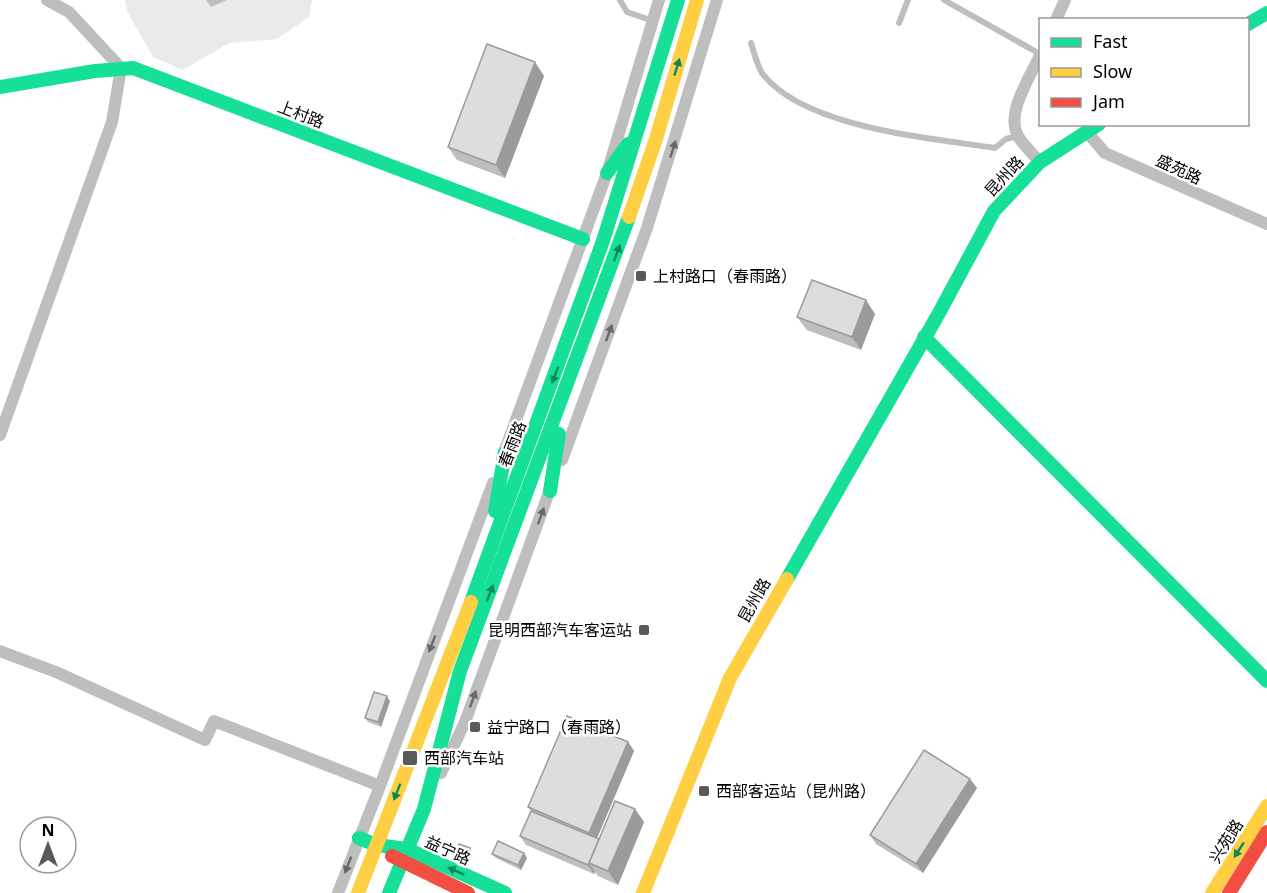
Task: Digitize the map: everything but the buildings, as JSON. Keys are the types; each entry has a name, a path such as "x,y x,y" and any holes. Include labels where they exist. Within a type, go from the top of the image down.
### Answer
{"main road":[{"name":"春雨路","path":"358,893 487,561 600,251 678,0"},
{"name":"春雨路","path":"389,893 424,809 460,671 567,390 656,139 697,0"},
{"path":"1249,23 1267,14"},
{"path":"1249,35 1267,26"},
{"name":"上村路","path":"0,87 133,68 583,239"},
{"name":"昆州路","path":"643,893 730,678 994,211 1037,158 1088,127"},
{"path":"607,173 639,130"},
{"path":"924,337 1267,681"},
{"path":"550,491 567,390"},
{"path":"487,561 505,452"},
{"name":"兴苑路","path":"1212,893 1267,806"},
{"name":"兴苑路","path":"1229,893 1267,832"},
{"name":"益宁路","path":"359,838 376,845 401,863 468,893"},
{"name":"益宁路","path":"376,845 407,849 505,893"}],"street":[{"path":"0,435 112,122 122,68 69,12 47,0"},
{"path":"338,893 381,786 607,173 659,0"},
{"path":"424,809 465,722 647,228 717,0"},
{"path":"1057,18 1065,0"},
{"path":"1037,158 1018,136 1013,123 1016,109 1039,58"},
{"name":"盛苑路","path":"1088,127 1105,153 1202,198 1267,224"},
{"path":"0,651 56,672 206,740 214,721 381,786"}],"lane":[{"path":"620,0 627,12 653,22"},
{"path":"899,23 909,0"},
{"path":"944,0 1039,53"},
{"path":"751,43 761,72 786,96 800,104 857,124 995,148 1006,139 1018,136"}],"shaded area":[{"path":"125,0 312,0 309,17 277,39 229,43 183,70 153,57 127,11"}],"traffic: fast":[{"path":"471,602 603,241 678,0"},
{"path":"1249,23 1267,13"},
{"path":"0,87 95,71 133,68 583,239"},
{"path":"787,579 939,313 994,211 1040,162 1096,126"},
{"path":"607,173 628,144"},
{"path":"389,893 424,809 460,671 629,217"},
{"path":"924,337 1267,681"},
{"path":"550,491 559,434"},
{"path":"495,511 505,452"},
{"path":"359,838 376,845 407,849 505,893"}],"traffic: slow":[{"path":"629,217 656,139 697,0"},
{"path":"643,893 730,678 787,579"},
{"path":"358,893 471,602"},
{"path":"1212,893 1267,806"}],"traffic: jam":[{"path":"1229,893 1267,832"},
{"path":"392,856 468,893"}],"place":[{"name":"上村路口（春雨路）","path":"641,276"},
{"name":"昆明西部汽车客运站","path":"644,630"},
{"name":"益宁路口（春雨路）","path":"475,727"},
{"name":"西部汽车站","path":"410,758"},
{"name":"西部客运站（昆州路）","path":"704,791"}]}
